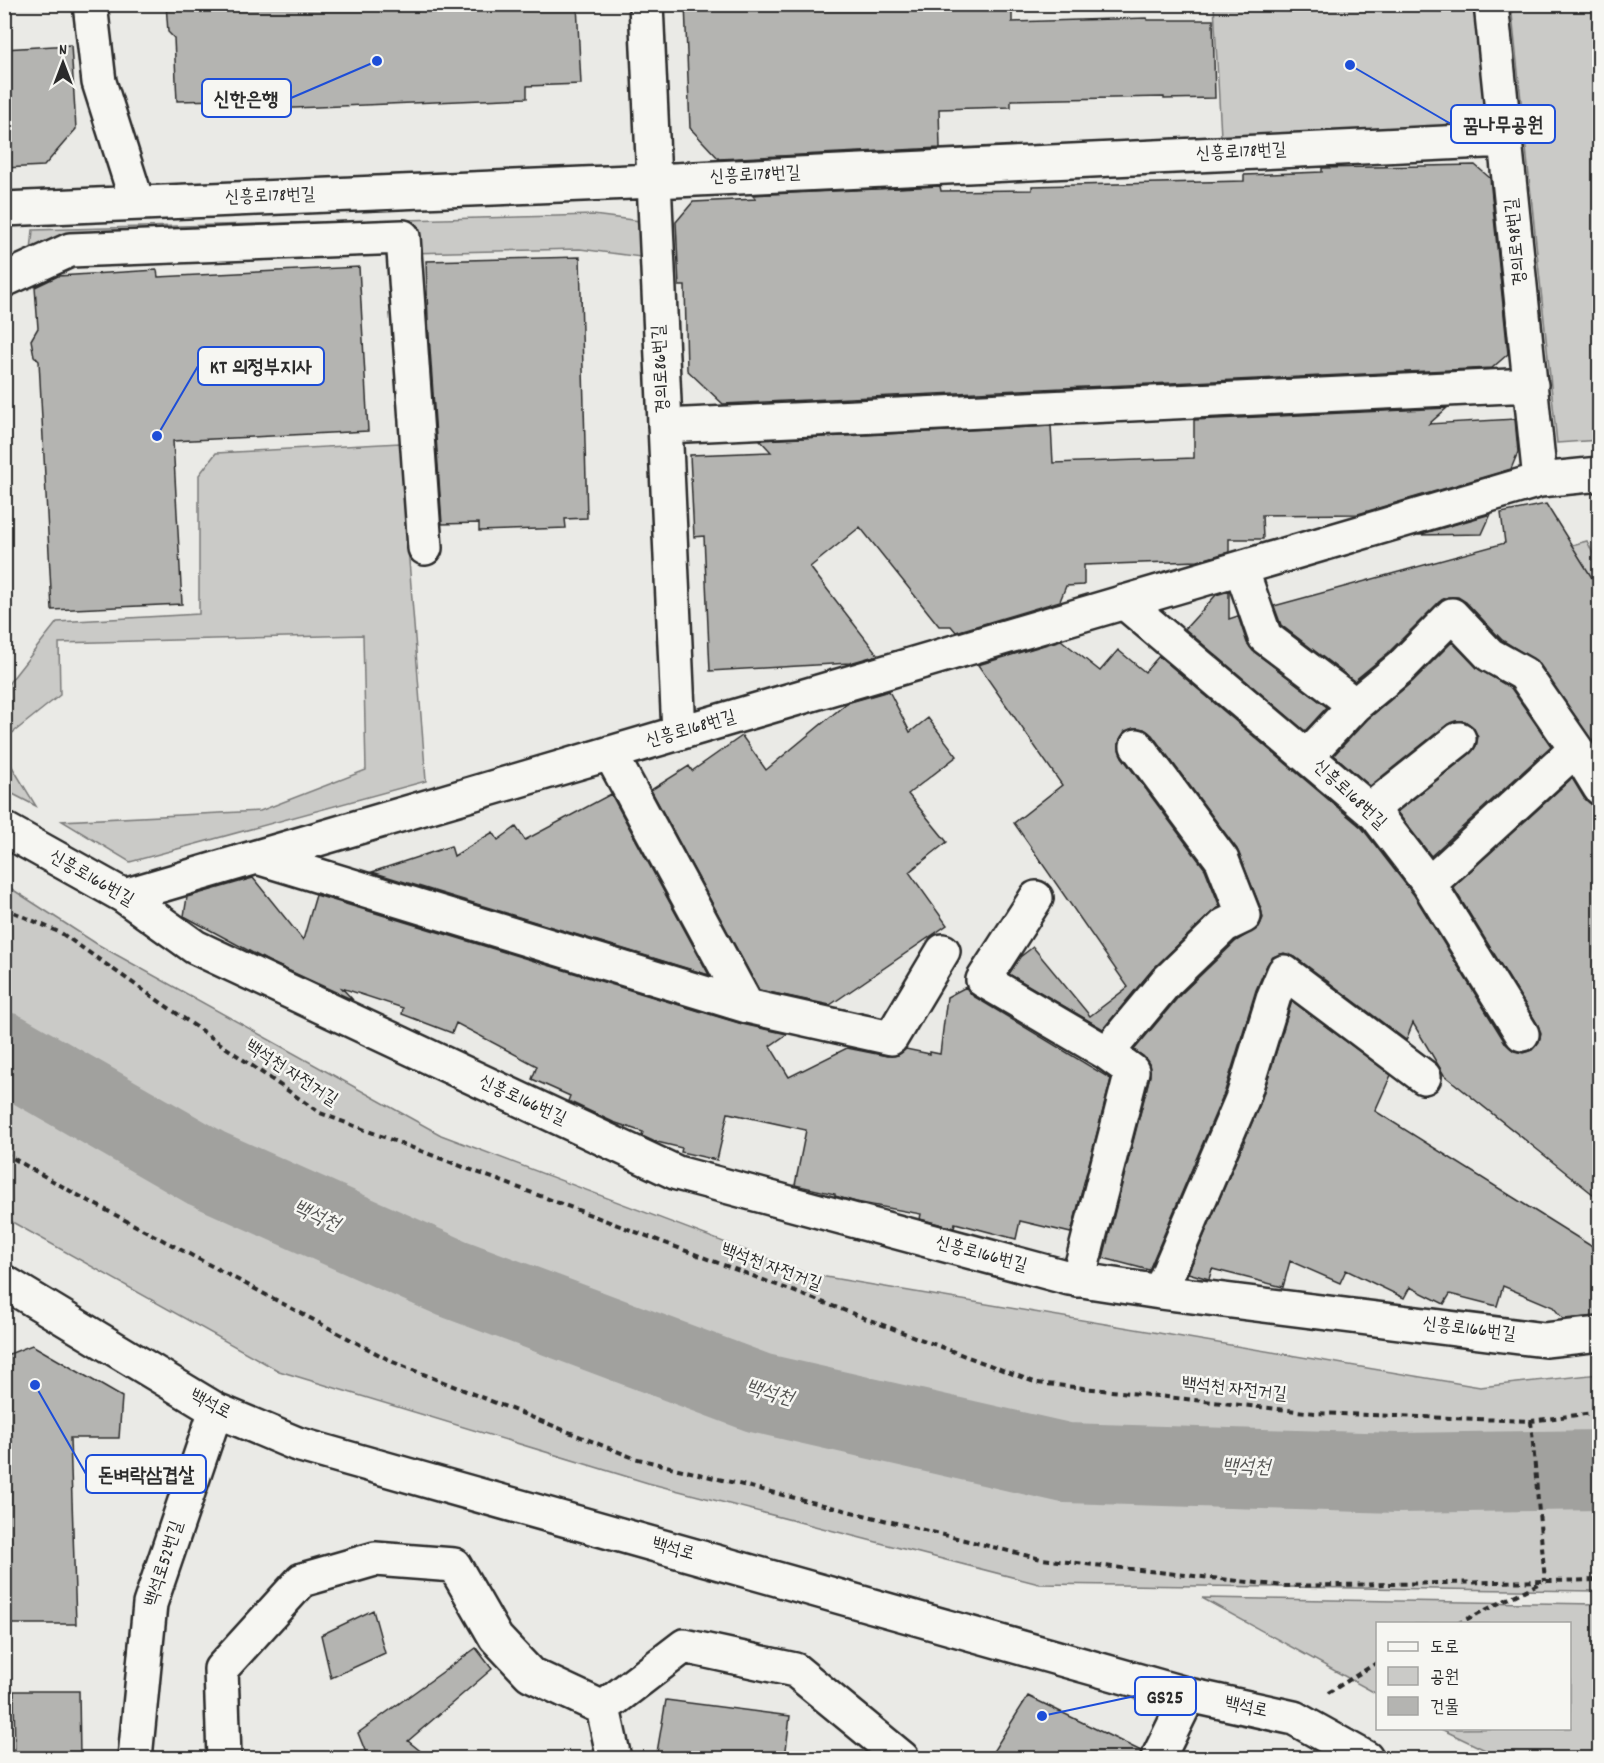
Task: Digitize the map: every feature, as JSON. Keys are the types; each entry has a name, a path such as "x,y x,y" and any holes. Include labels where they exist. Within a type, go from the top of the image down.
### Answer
{"street":[{"path":"90,4 99,82 137,202"},
{"name":"경의로86번길","path":"646,4 679,733"},
{"name":"경의로98번길","path":"1491,4 1540,480"},
{"name":"신흥로178번길","path":"4,209 654,181 1506,140"},
{"path":"4,280 70,250 403,237 425,548"},
{"path":"664,426 1531,385"},
{"name":"신흥로168번길","path":"124,896 1540,480 1599,474"},
{"path":"1241,568 1265,637 1355,705"},
{"name":"신흥로168번길","path":"1124,602 1376,814 1430,884 1522,1034"},
{"path":"1307,756 1355,705 1401,667 1452,615 1490,654 1524,674 1576,749 1599,788"},
{"path":"1376,814 1382,801 1459,739"},
{"path":"1107,1053 1167,982 1225,925 1244,916 1222,860 1137,746"},
{"path":"1430,884 1576,749"},
{"path":"610,753 747,1006"},
{"name":"신흥로166번길","path":"4,829 124,896 195,947 677,1173 1078,1280 1545,1340 1599,1334"},
{"path":"257,857 747,1006 891,1038 943,951"},
{"path":"1036,898 982,981 1107,1053 1132,1071 1078,1280"},
{"path":"1160,1292 1243,1097 1274,996 1284,972 1424,1077"},
{"name":"백석로","path":"4,1282 216,1410 297,1444 1189,1695 1294,1718 1366,1758"},
{"name":"백석로52번길","path":"135,1758 150,1604 216,1410"},
{"path":"224,1758 221,1669 302,1580 375,1559 454,1564 496,1638 530,1674 603,1708"},
{"path":"603,1708 684,1646 795,1670 902,1758"},
{"path":"1158,1758 1189,1695"},
{"path":"603,1708 614,1758"}],"path":[{"name":"백석천 자전거길","path":"4,908 61,933 320,1113 1037,1383 1315,1413 1531,1421 1599,1412"},
{"path":"4,1153 72,1192 393,1362 634,1458 1041,1559 1284,1586 1599,1580"},
{"path":"1531,1421 1545,1581"},
{"path":"1459,1622 1545,1581"},
{"path":"1294,1718 1336,1687 1376,1663"}],"green space":[{"path":"1214,5 1476,5 1491,125 1221,137"},
{"path":"1511,5 1599,5 1599,440 1557,443"},
{"path":"593,215 648,222 648,258 580,249 30,262 33,230"},
{"path":"400,443 426,781 130,862 62,821 260,811 366,770 363,635 59,643 60,695 5,739 5,688 57,622 199,614 199,475 216,453"},
{"path":"1587,541 1599,566 1599,585 1562,599 1568,546"},
{"path":"5,755 36,806 5,790"},
{"path":"4,884 97,944 441,1135 808,1274 1480,1387 1599,1374 1599,1591 1039,1584 648,1483 279,1371 5,1218"},
{"path":"1202,1598 1599,1604 1599,1758 1502,1758 1443,1730 1571,1730 1571,1622 1376,1622 1376,1693"}],"building":[{"path":"166,4 577,4 581,84 527,86 527,98 223,111 223,100 177,101 174,38 168,32"},
{"path":"685,4 1012,4 1012,22 1147,18 1147,20 1213,20 1215,98 1011,100 1011,107 939,109 940,148 719,159 690,128"},
{"path":"71,45 76,129 44,166 4,168 4,49"},
{"path":"1475,165 1490,178 1508,354 1492,368 723,404 687,370 685,286 679,286 676,222 693,202 756,199 752,195 940,186 941,191 1032,190 1032,186 1244,181 1244,175 1322,172 1322,168"},
{"path":"580,257 587,518 565,519 566,528 479,531 479,523 442,524 426,261"},
{"path":"359,267 368,431 173,441 182,604 52,610 39,361 34,356 31,340 38,328 35,287 58,276 157,270 158,277"},
{"path":"1447,408 1429,424 1515,419 1518,452 1511,469 1358,514 1262,515 1263,539 1229,539 1229,552 1198,561 1084,565 1084,585 1066,586 1060,601 956,632 951,626 939,626 860,527 810,567 878,655 850,663 710,671 704,536 694,537 690,455 771,452 760,440 1051,426 1053,463 1194,458 1194,420"},
{"path":"1546,504 1599,589 1599,751 1539,663 1502,640 1466,602 1458,597 1448,597 1439,602 1388,653 1354,681 1281,625 1274,606 1505,543 1501,513"},
{"path":"1491,514 1482,534 1418,535"},
{"path":"1229,591 1229,619 1238,616 1247,643 1253,651 1327,707 1305,731 1185,629 1216,595"},
{"path":"1061,640 1100,671 1118,650 1145,672 1159,656 1362,828 1414,895 1506,1044 1514,1051 1523,1053 1532,1050 1539,1042 1541,1034 1538,1025 1453,887 1572,778 1584,798 1599,807 1599,1199 1444,1075 1413,1023 1406,1040 1295,957 1284,953 1273,957 1256,990 1225,1091 1149,1270 1103,1258 1150,1076 1149,1064 1134,1050 1180,995 1236,941 1259,927 1263,918 1237,849 1152,735 1144,729 1134,728 1125,731 1120,739 1119,749 1122,757 1205,869 1220,907 1153,969 1103,1029 1009,974 1020,957 1033,947 1090,1016 1128,987 1014,823 1062,785 978,665"},
{"path":"1452,642 1477,668 1511,688 1551,746 1431,856 1397,812 1471,753 1478,737 1473,727 1465,721 1448,724 1370,786 1334,755 1368,719 1413,681"},
{"path":"889,691 910,732 928,718 957,756 908,794 947,842 909,872 947,925 830,1005 759,990 651,790 689,766 692,771 742,736 766,770 847,703"},
{"path":"611,794 709,975 372,872 451,846 454,856 493,832 498,840 516,827 525,840"},
{"path":"253,878 303,940 316,895 742,1024 787,1034 770,1046 789,1077 847,1048 887,1056 898,1055 906,1049 940,1054 947,997 966,987 973,996 1111,1079 1071,1233 1020,1221 1016,1239 955,1223 954,1228 920,1219 921,1214 856,1202 835,1196 835,1194 795,1185 806,1130 728,1113 717,1160 681,1152 682,1148 653,1141 642,1136 643,1132 613,1122 568,1101 570,1096 532,1079 537,1066 456,1023 452,1033 402,1014 403,1008 342,988 353,1000 268,961 184,916 187,897"},
{"path":"1292,1001 1391,1075 1375,1111 1599,1251 1599,1316 1563,1319 1553,1307 1503,1286 1497,1306 1450,1294 1444,1304 1410,1287 1404,1298 1346,1270 1340,1283 1290,1261 1283,1287 1212,1269 1209,1279 1188,1273 1260,1104"},
{"path":"32,1345 122,1397 119,1438 70,1438 76,1624 4,1624 4,1356"},
{"path":"373,1610 385,1653 331,1678 321,1635"},
{"path":"476,1648 492,1669 408,1741 429,1758 368,1758 358,1733"},
{"path":"14,1691 79,1691 80,1758 15,1758"},
{"path":"1028,1696 1141,1751 1139,1758 989,1758"},
{"path":"666,1700 790,1716 785,1758 656,1758"}],"waterway":[{"name":"백석천","path":"4,1052 206,1168 452,1278 759,1393 1066,1463 1397,1473 1600,1470"}],"place":[{"name":"신한은행","path":"377,61"},
{"name":"꿈나무공원","path":"1350,65"},
{"name":"KT 의정부지사","path":"157,436"},
{"name":"돈벼락삼겹살","path":"35,1385"},
{"name":"GS25","path":"1042,1716"}]}
